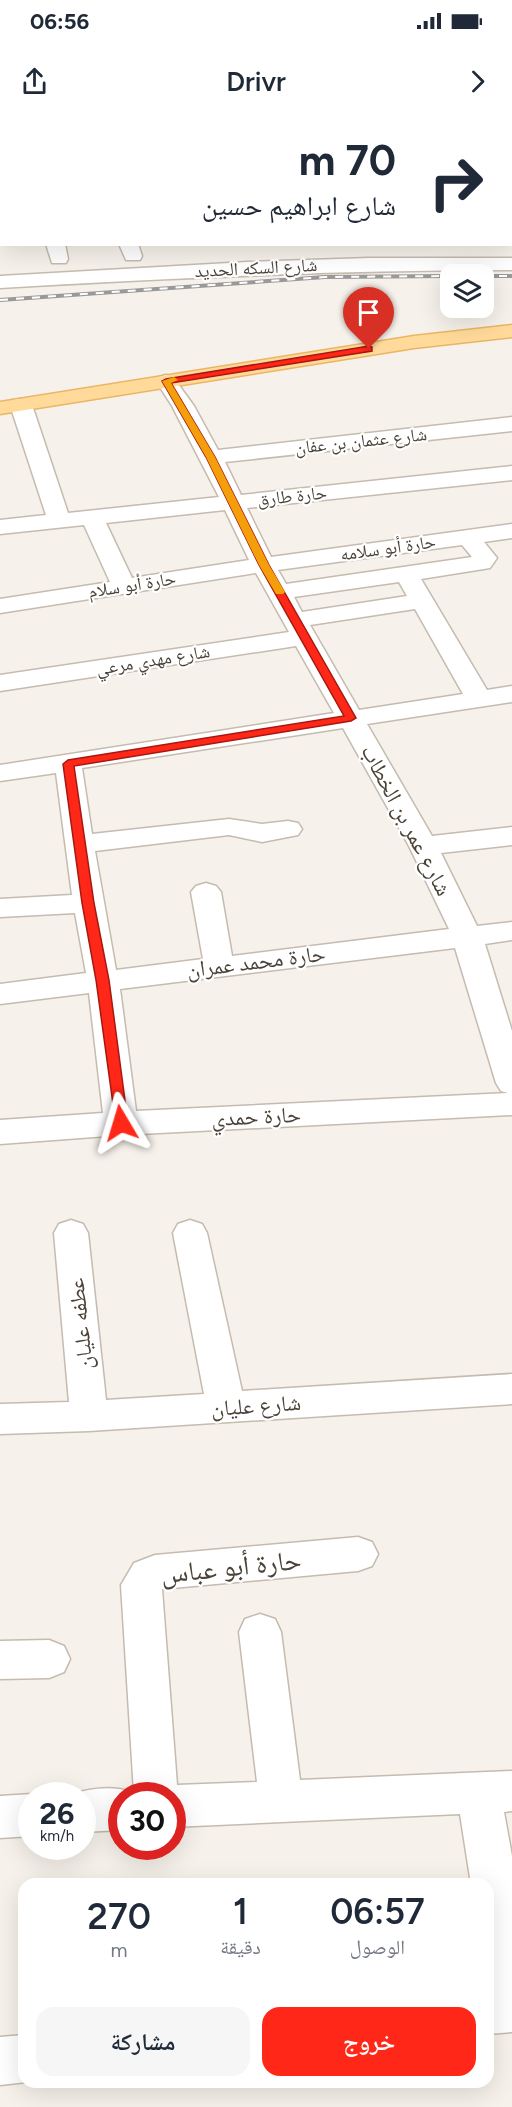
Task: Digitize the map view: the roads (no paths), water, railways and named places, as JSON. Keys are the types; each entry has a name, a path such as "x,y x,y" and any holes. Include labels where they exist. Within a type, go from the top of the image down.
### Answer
{"main road":[{"path":"10,406 414,342 512,331"}],"street":[{"name":"شارع السكه الحديد","path":"0,282 244,260 358,247 438,246"},
{"path":"358,247 369,264"},
{"name":"شارع السكه الحديد","path":"111,257 130,250 244,260 369,264 512,264"},
{"path":"35,260 57,252 80,258"},
{"name":"شارع عمر بن الخطاب","path":"166,381 211,457 264,565 423,846 467,936 512,1083"},
{"path":"10,406 59,521"},
{"name":"شارع عثمان بن عفان","path":"211,457 512,424"},
{"name":"حارة طارق","path":"0,527 512,473"},
{"path":"92,518 124,586"},
{"name":"حارة أبو سلامه","path":"264,565 512,531"},
{"path":"280,592 484,562 485,558 468,537"},
{"name":"حارة أبو سلام","path":"0,606 264,565"},
{"path":"407,575 479,699"},
{"name":"شارع مهدي مرعي","path":"0,683 301,629 422,601"},
{"path":"0,773 512,694"},
{"path":"68,764 88,903 103,980 121,1123"},
{"path":"80,844 229,827 262,833 288,829"},
{"path":"423,846 512,836"},
{"path":"206,892 219,966"},
{"path":"0,908 88,903"},
{"name":"حارة محمد عمران","path":"0,994 512,931"},
{"name":"حارة حمدي","path":"0,1132 121,1123 512,1104"},
{"name":"عطفه عليان","path":"70,1233 89,1416"},
{"path":"190,1233 226,1407"},
{"name":"شارع عليان","path":"0,1419 89,1416 512,1389"},
{"name":"حارة أبو عباس","path":"155,1782 141,1585 144,1579 155,1572 358,1554"},
{"path":"260,1632 281,1800"},
{"path":"0,1660 49,1659"},
{"path":"186,1805 495,1792 512,1994"},
{"path":"0,1817 18,1816"},
{"path":"494,2010 512,2008"},
{"path":"0,2061 18,2060"}],"railway":[{"path":"0,300 325,277 440,276"},
{"path":"494,276 512,276"}]}
